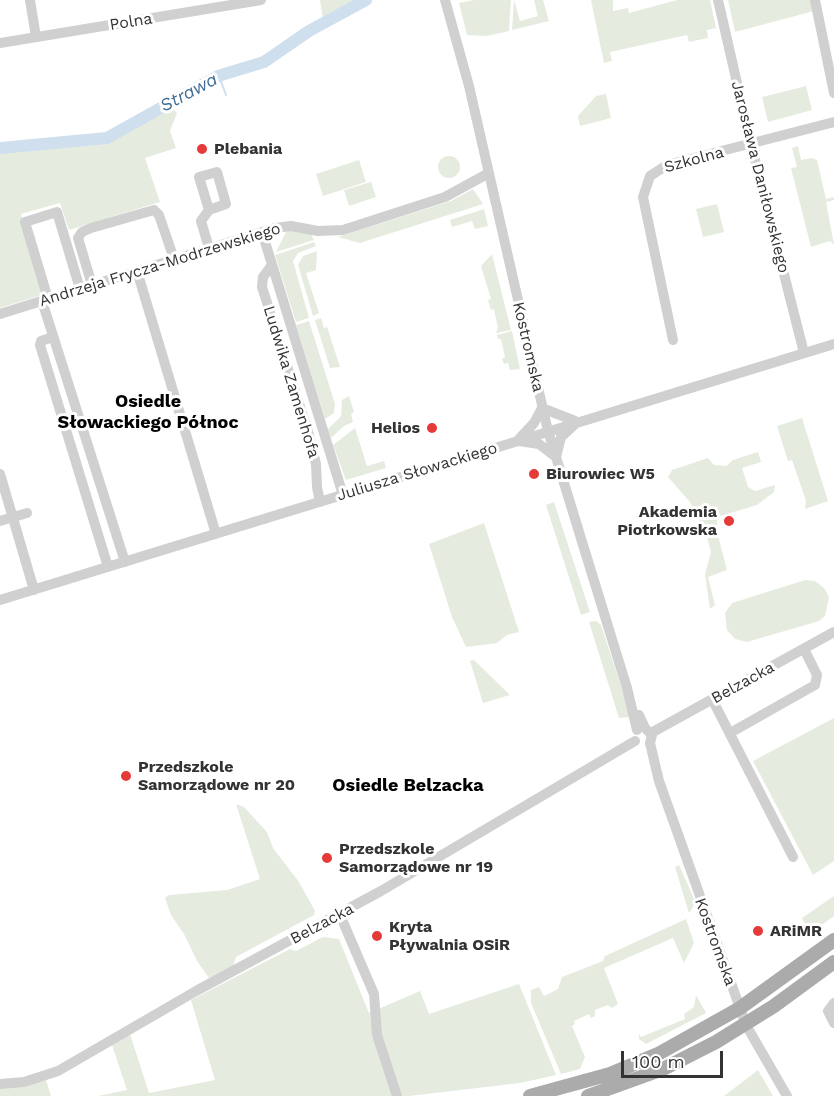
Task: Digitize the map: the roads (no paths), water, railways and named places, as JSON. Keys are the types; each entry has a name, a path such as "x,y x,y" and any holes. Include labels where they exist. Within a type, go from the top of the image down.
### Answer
{"main road":[{"path":"530,1096 578,1084 640,1062 740,1008 834,940"},
{"path":"588,1096 663,1069 746,1025 834,962"}],"street":[{"path":"30,0 36,37"},
{"name":"Polna","path":"0,43 199,5 261,0"},
{"name":"Kostromska","path":"445,0 489,173 548,431 628,690 746,1025 787,1096"},
{"name":"Jarosława Daniłowskiego","path":"718,0 751,144 804,353"},
{"path":"815,0 834,93"},
{"name":"Szkolna","path":"673,340 645,208 645,184 651,174 664,166 834,122"},
{"name":"Andrzeja Frycza-Modrzewskiego","path":"0,314 283,226 329,232 343,230 445,197 489,173"},
{"path":"92,285 78,238 82,232 91,228 154,210 159,215 174,259"},
{"path":"208,210 201,220 209,248"},
{"path":"80,289 57,213 25,222 53,337 125,562"},
{"name":"Ludwika Zamenhofa","path":"262,232 343,495"},
{"name":"Ludwika Zamenhofa","path":"272,265 263,276 262,287 309,435 317,467 316,487 320,502"},
{"path":"137,271 216,534"},
{"path":"53,337 41,342 40,345 108,567"},
{"name":"Juliusza Słowackiego","path":"0,600 834,344"},
{"path":"516,441 534,423 542,408 566,419 579,421"},
{"path":"516,441 539,444 556,458 561,437 579,421"},
{"path":"309,435 322,429"},
{"path":"75,460 90,454"},
{"path":"0,474 34,590"},
{"path":"0,521 27,513"},
{"path":"100,542 117,537"},
{"name":"Belzacka","path":"0,1084 24,1082 58,1071 196,991 340,915 643,737 834,632"},
{"path":"730,734 815,685 817,675 804,648"},
{"path":"712,699 793,857"},
{"path":"340,915 374,994 377,1035 397,1096"},
{"path":"834,1003 828,1011 834,1023"}],"waterway":[{"name":"Strawa","path":"0,148 107,138 218,76 264,62 309,31 366,0"},
{"path":"219,76 226,95"}],"place":[{"name":"Plebania","path":"202,149"},
{"name":"Helios","path":"432,428"},
{"name":"Biurowiec W5","path":"534,474"},
{"name":"Akademia Piotrkowska","path":"729,521"},
{"name":"Przedszkole Samorządowe nr 20","path":"126,776"},
{"name":"Przedszkole Samorządowe nr 19","path":"327,858"},
{"name":"ARiMR","path":"758,931"},
{"name":"Kryta Pływalnia OSiR","path":"377,936"}],"district":[{"name":"Osiedle Słowackiego Północ","path":"148,412"},
{"name":"Osiedle Belzacka","path":"408,786"}]}
